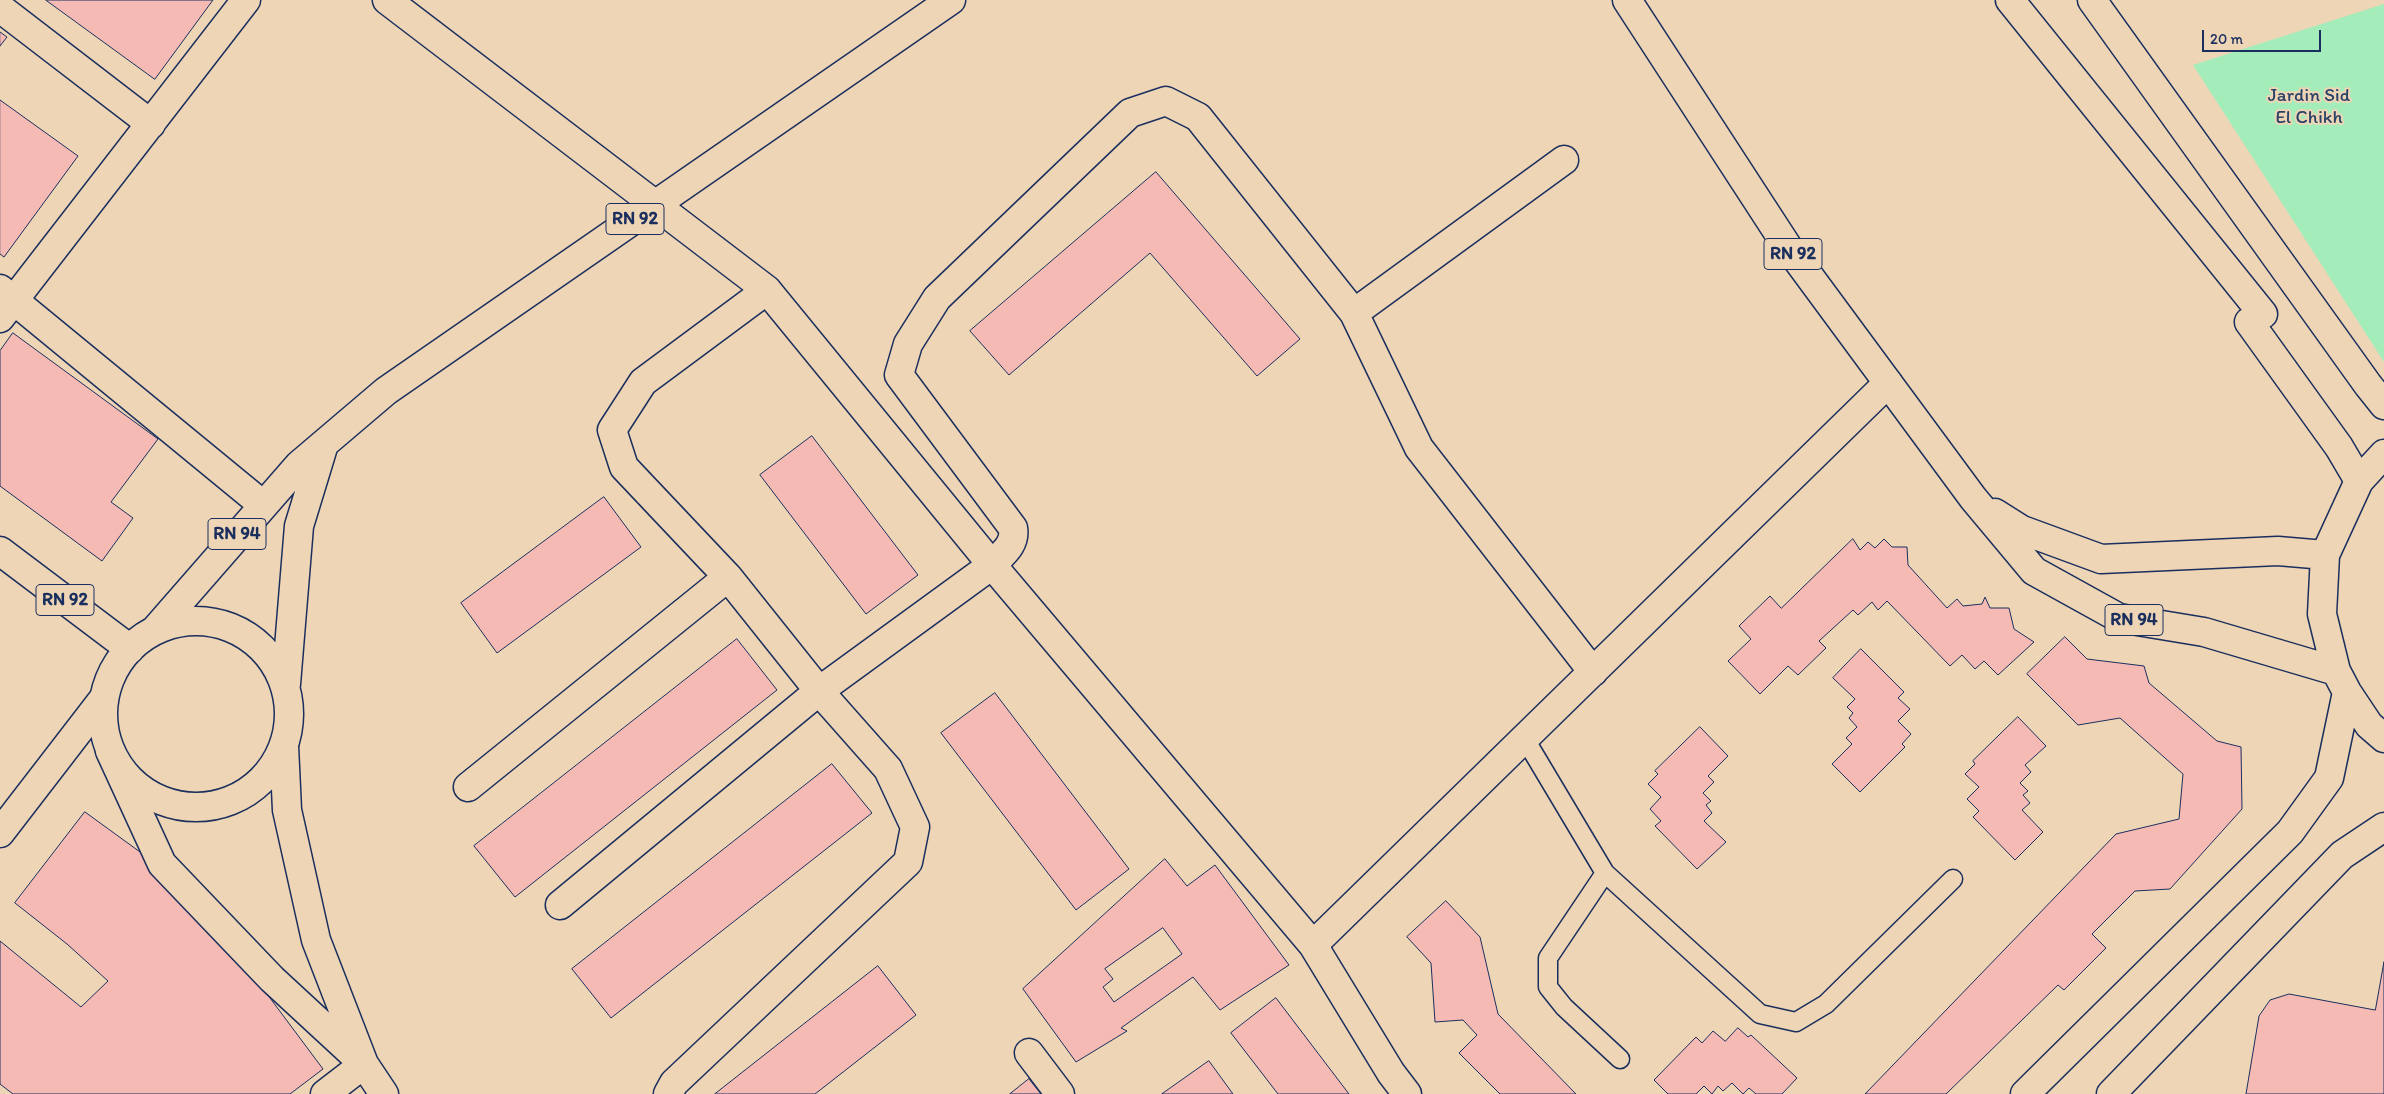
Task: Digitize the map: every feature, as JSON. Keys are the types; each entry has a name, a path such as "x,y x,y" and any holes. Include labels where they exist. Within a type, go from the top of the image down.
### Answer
{"street":[{"path":"246,0 151,124 5,302 263,505"},
{"path":"387,0 654,206 767,290 992,565 1313,945 1391,1073 1407,1094"},
{"name":"RN 92","path":"324,444 386,391 951,0"},
{"name":"RN 92","path":"1627,0 1787,246 1972,498"},
{"path":"2010,0 2263,314 2249,322 2339,447 2359,481"},
{"path":"2092,0 2368,386 2384,404"},
{"path":"0,8 151,124"},
{"path":"560,905 819,691 992,565 1012,544 1014,528 900,375 908,344 937,298 1130,113 1166,101 1198,117 1354,313 1419,448 1593,672"},
{"path":"1354,313 1564,160"},
{"path":"668,1094 674,1083 908,862 915,827 888,769 819,691 728,576 624,467 612,430 643,382 767,290"},
{"path":"1313,945 1888,383"},
{"path":"324,444 299,526 286,684 290,715 284,746 287,810 316,940 364,1064 384,1094"},
{"name":"RN 94","path":"155,630 263,505 299,466 324,444"},
{"path":"2384,454 2359,481 2325,555 2322,614 2341,682 2370,725 2384,738"},
{"path":"1972,498 2022,530 2101,559 2278,551 2325,555"},
{"name":"RN 94","path":"1972,498 2034,571 2119,618 2204,632 2341,682"},
{"name":"RN 92","path":"0,552 130,649"},
{"path":"468,787 728,576"},
{"path":"286,684 270,656 247,635 217,623 186,621 155,630 130,649 113,671 104,698 103,725 110,751 162,864 272,979 364,1064"},
{"path":"2025,1094 2290,832 2329,778 2341,682"},
{"path":"0,833 104,698"},
{"path":"110,751 127,778 152,797 183,807 215,806 245,794 269,774 284,746"},
{"path":"2111,1094 2342,855 2384,827"},
{"path":"1029,1053 1060,1094"},
{"path":"325,1094 364,1064"}],"lane":[{"path":"1525,739 1605,873 1760,1014 1796,1022 1826,1004 1954,879"},
{"path":"1605,873 1548,958 1548,987 1564,1007 1620,1059"}],"green space":[{"name":"Jardin Sid El Chikh","path":"2384,4 2384,362 2193,65"}],"building":[{"path":"46,0 213,0 155,79"},
{"path":"0,32 7,37 0,46"},
{"path":"0,100 78,156 4,257 0,254"},
{"path":"1156,172 1300,339 1257,376 1150,253 1009,375 970,331"},
{"path":"13,333 158,439 111,502 133,518 102,561 0,486 0,351"},
{"path":"812,436 918,575 866,614 760,475"},
{"path":"604,497 641,547 497,653 461,603"},
{"path":"1853,539 1860,550 1868,542 1875,548 1884,539 1892,547 1907,547 1908,565 1947,608 1957,599 1963,606 1982,604 1985,597 1990,608 2009,608 2014,629 2034,642 1998,675 1984,661 1975,669 1962,655 1950,666 1887,601 1878,610 1872,602 1858,615 1853,610 1819,641 1826,648 1798,675 1788,666 1760,694 1728,661 1751,639 1739,626 1770,596 1781,608"},
{"path":"2065,637 2087,659 2144,666 2149,683 2217,741 2241,747 2242,809 2170,889 2135,891 2092,934 2106,948 2064,990 2058,985 1946,1094 1865,1094 2116,834 2179,819 2183,774 2120,718 2078,725 2027,674"},
{"path":"737,639 777,690 515,897 474,846"},
{"path":"1861,649 1904,692 1898,698 1910,709 1898,721 1911,734 1902,744 1905,747 1860,792 1832,764 1852,744 1846,738 1857,727 1849,718 1853,713 1847,707 1855,699 1833,678"},
{"path":"995,693 1129,869 1076,910 941,733"},
{"path":"2018,717 2046,746 2025,765 2031,772 2020,783 2028,791 2023,795 2030,803 2022,810 2043,832 2015,860 1973,817 1979,811 1967,799 1979,787 1965,774 1975,764 1973,761"},
{"path":"1700,727 1728,756 1708,776 1714,782 1703,793 1711,801 1706,805 1712,813 1704,821 1726,842 1697,869 1655,826 1661,821 1650,809 1661,797 1648,784 1658,774 1655,771"},
{"path":"832,764 872,813 611,1018 572,969"},
{"path":"85,812 147,857 270,998 323,1069 290,1094 13,1094 0,1084 0,941 81,1007 108,981 67,944 15,903"},
{"path":"1165,859 1187,886 1215,865 1289,965 1220,1010 1193,977 1121,1028 1127,1031 1076,1062 1023,989","holes":["1163,928 1182,954 1114,1002 1103,987 1113,979 1105,969"]},
{"path":"1446,901 1480,937 1498,1014 1576,1094 1500,1094 1459,1053 1477,1035 1463,1020 1435,1022 1431,963 1407,937"},
{"path":"2384,962 2384,1094 2246,1094 2259,1016 2270,1000 2289,994 2375,1010"},
{"path":"878,966 916,1015 815,1094 715,1094"},
{"path":"1276,998 1349,1094 1278,1094 1231,1033"},
{"path":"1738,1028 1748,1037 1751,1035 1797,1078 1782,1094 1756,1094 1749,1088 1743,1094 1732,1083 1723,1091 1718,1086 1712,1094 1704,1086 1696,1094 1668,1094 1654,1080 1696,1037 1702,1043 1713,1031 1725,1041"},
{"path":"1209,1061 1233,1094 1162,1094"},
{"path":"1029,1079 1041,1094 1010,1094"}]}
